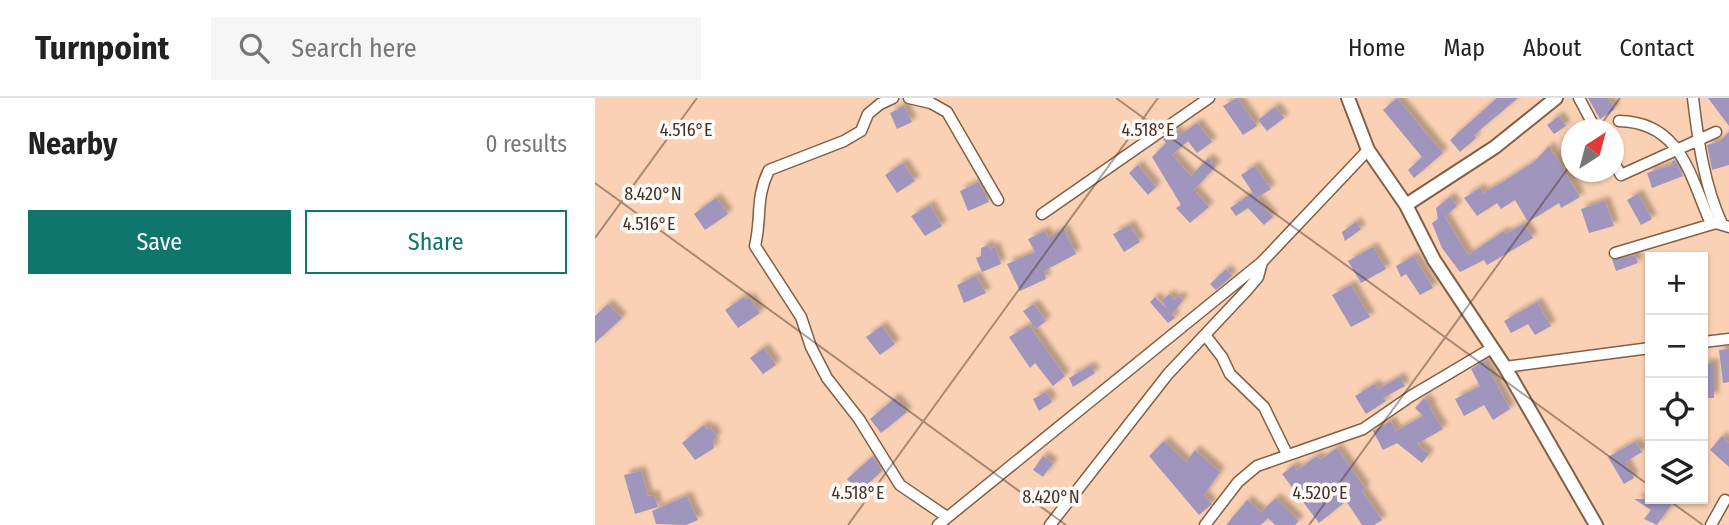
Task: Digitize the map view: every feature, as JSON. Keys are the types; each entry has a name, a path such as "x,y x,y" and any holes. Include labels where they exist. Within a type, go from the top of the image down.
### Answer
{"street":[{"path":"894,98 880,103 868,114 861,131 844,141 769,170 760,188 757,203 760,224 755,246 801,317 827,378 859,419 899,485 947,517"},
{"path":"909,98 931,103 947,112 998,200"},
{"path":"1042,214 1209,98"},
{"path":"1348,98 1368,150 1406,205 1434,260 1505,367 1596,525"},
{"path":"1406,205 1495,147 1556,98"},
{"path":"1579,98 1590,119"},
{"path":"1693,98 1698,140 1721,225"},
{"path":"1624,121 1641,121 1676,144 1721,225"},
{"path":"1624,174 1716,132"},
{"path":"937,525 1262,262 1368,150"},
{"path":"1615,253 1721,225"},
{"path":"1050,525 1168,374 1258,277 1262,262"},
{"path":"1205,335 1222,356 1230,374 1264,407 1287,454"},
{"path":"1708,341 1729,339"},
{"path":"1205,525 1238,482 1257,466 1363,429 1411,396 1492,348"},
{"path":"1505,367 1645,349"},
{"path":"1711,525 1725,500"}],"building":[{"path":"1237,98 1257,126 1243,135 1223,106"},
{"path":"1397,98 1443,153 1414,178 1408,170 1422,157 1383,110"},
{"path":"1497,98 1518,98 1474,135 1476,138 1460,152 1450,140"},
{"path":"1588,98 1608,98 1615,109 1600,119"},
{"path":"1708,98 1729,98 1729,126"},
{"path":"904,106 912,122 897,129 890,113"},
{"path":"1275,107 1284,118 1267,131 1258,120"},
{"path":"1559,116 1561,119 1561,129 1554,134 1547,125"},
{"path":"1197,123 1212,142 1197,153 1188,141 1172,155 1191,176 1208,158 1216,166 1194,190 1209,207 1190,223 1176,208 1181,205 1152,157 1166,143 1163,139 1175,130 1180,135"},
{"path":"1729,132 1729,165 1712,170 1707,145 1720,141"},
{"path":"1549,146 1561,166 1561,182 1571,182 1580,197 1561,208 1559,203 1528,222 1515,200 1501,209 1497,203 1477,216 1464,198 1480,188 1483,193 1534,162"},
{"path":"1675,160 1683,176 1652,188 1647,173 1673,165 1671,162"},
{"path":"903,163 915,181 897,193 885,175"},
{"path":"1138,165 1156,187 1148,195 1129,173"},
{"path":"1255,166 1271,189 1256,198 1273,217 1264,225 1248,208 1236,216 1230,208 1252,193 1255,196 1241,175"},
{"path":"979,182 989,202 968,211 960,191"},
{"path":"1638,194 1652,219 1641,225 1627,200"},
{"path":"1450,197 1457,206 1445,217 1468,255 1504,231 1506,234 1524,224 1533,238 1487,265 1484,260 1460,272 1442,248 1432,223 1438,219 1436,208"},
{"path":"716,198 728,214 705,230 694,214"},
{"path":"1605,201 1614,226 1589,233 1581,209"},
{"path":"930,205 942,226 925,236 911,216"},
{"path":"1356,222 1361,229 1345,241 1342,232"},
{"path":"1130,225 1140,242 1124,252 1113,234"},
{"path":"1064,229 1076,254 1044,271 1046,279 1020,291 1007,264 1035,252 1028,239 1045,231 1048,238"},
{"path":"988,245 991,249 995,246 1001,264 982,272 976,258 981,256 981,248"},
{"path":"1373,247 1386,269 1361,283 1348,261"},
{"path":"1635,255 1638,263 1616,271 1612,259"},
{"path":"1414,256 1433,288 1420,295 1406,274 1401,277 1396,266"},
{"path":"1226,269 1232,276 1216,290 1210,284"},
{"path":"976,276 986,293 964,303 957,285"},
{"path":"1351,285 1370,317 1351,327 1332,295"},
{"path":"1170,294 1174,300 1179,296 1183,300 1172,314 1175,318 1168,323 1150,302 1155,297 1166,308 1162,300"},
{"path":"744,297 746,300 750,298 760,313 738,328 725,310"},
{"path":"1537,302 1551,326 1535,335 1528,324 1511,333 1504,321"},
{"path":"608,304 622,318 595,343 595,316"},
{"path":"1034,304 1046,321 1036,329 1023,311"},
{"path":"1029,325 1065,376 1053,386 1035,363 1030,368 1009,337"},
{"path":"882,326 895,344 880,355 866,337"},
{"path":"764,348 776,365 763,374 750,358"},
{"path":"1729,349 1729,382 1723,383 1719,350"},
{"path":"1484,361 1510,409 1493,420 1484,405 1464,416 1455,399 1480,386 1471,369"},
{"path":"1708,364 1714,364 1714,398 1708,398"},
{"path":"1090,366 1095,373 1073,387 1069,378"},
{"path":"1400,377 1405,386 1383,398 1386,401 1366,414 1355,396 1375,384 1378,389"},
{"path":"1046,392 1052,402 1039,411 1033,399"},
{"path":"895,398 907,412 881,433 870,419"},
{"path":"1424,398 1432,406 1430,408 1443,429 1417,444 1429,454 1422,463 1397,443 1383,450 1373,431 1391,421 1396,431 1423,416 1415,408"},
{"path":"704,425 707,429 710,427 717,437 713,440 714,448 695,460 682,443"},
{"path":"1722,436 1729,443 1729,467 1710,450"},
{"path":"1164,441 1186,462 1195,450 1220,472 1204,495 1212,504 1199,515 1149,456"},
{"path":"1635,442 1642,452 1625,462 1634,478 1624,484 1608,457"},
{"path":"1337,448 1365,488 1362,491 1382,520 1374,525 1362,525 1346,501 1319,523 1282,474 1294,465 1297,470 1317,456 1320,460"},
{"path":"873,456 882,471 859,492 847,479"},
{"path":"1043,456 1053,463 1043,477 1033,470"},
{"path":"641,471 648,496 654,495 658,507 635,514 624,475"},
{"path":"687,496 698,520 686,525 656,524 652,511"},
{"path":"1276,498 1299,521 1295,525 1275,525 1268,518 1261,525 1226,525 1247,500 1261,512"},
{"path":"1634,499 1645,499 1645,504 1672,504 1657,525 1644,519 1651,510"}]}
